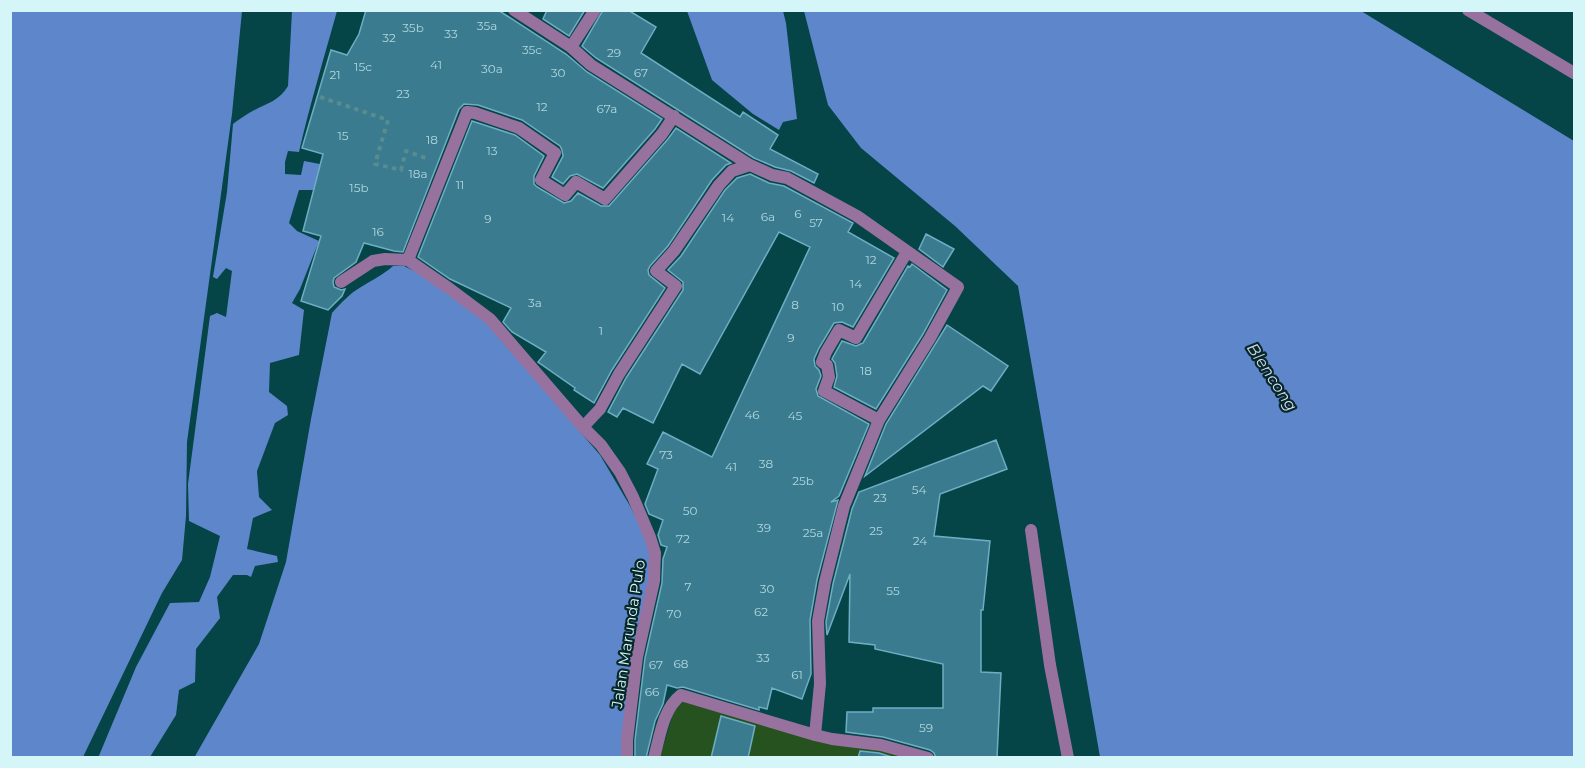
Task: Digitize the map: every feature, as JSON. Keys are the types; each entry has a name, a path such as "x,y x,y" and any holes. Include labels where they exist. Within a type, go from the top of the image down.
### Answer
{"street":[{"path":"514,10 571,47 591,65 750,165 772,175 787,178 847,211 958,288 879,420 844,506 818,621 820,684 815,735"},
{"path":"571,47 595,10"},
{"path":"1468,10 1575,73"},
{"path":"341,282 373,261 408,260 466,112 475,112 519,128 555,153 541,180 566,195 576,182 605,199 662,134 674,116"},
{"path":"583,428 600,409 619,374 676,286 656,271 674,251 719,185 732,171 750,165"},
{"path":"879,420 824,391 829,377 827,365 822,362 839,330 856,338 907,252"},
{"name":"Jalan Marunda Pulo","path":"408,260 490,319 583,428 601,445 620,472 633,497 655,553 654,581 637,657 627,758"},
{"path":"1031,530 1050,665 1068,758"},
{"path":"654,758 668,710 681,695 815,735 881,745 928,758"}],"path":[{"path":"320,97 388,120 375,164 401,170 406,151 446,164"}],"green space":[{"path":"681,701 918,758 660,758 673,714"}],"water":[{"path":"10,11 242,11 232,114 187,442 186,516 182,560 162,593 83,757 11,757"},
{"path":"292,11 337,11 299,152 288,151 285,162 285,174 301,175 304,161 325,165 317,190 299,190 289,223 297,231 319,241 292,303 304,310 299,355 270,363 269,392 287,406 288,415 275,423 257,471 259,497 272,510 253,518 247,549 277,556 278,562 255,566 251,577 233,575 217,597 220,618 196,649 195,682 179,690 176,715 150,757 98,758 136,667 170,603 199,602 210,577 220,536 189,521 188,484 210,316 217,313 226,317 232,271 226,268 217,279 213,277 227,192 233,124 276,99 288,86"},
{"path":"687,11 783,11 797,119 783,122 779,130 753,114 712,80"},
{"name":"Blencong","path":"804,11 1361,11 1574,141 1574,757 1100,757 1018,286 955,226 861,148 828,105"},
{"path":"393,266 404,266 422,275 481,317 600,455 652,549 651,582 644,612 637,626 640,630 628,649 634,657 621,757 194,758 259,644 286,562 332,313 353,293"}],"building":[{"path":"366,10 498,10 566,54 587,72 662,119 603,188 577,174 570,176 563,184 552,177 563,156 560,146 522,120 478,105 464,104 459,109 403,252 364,243 356,262 334,278 334,287 345,289 342,296 328,310 301,301 321,236 303,231 323,154 302,148 331,50 347,55 359,34"},
{"path":"547,10 585,10 569,36 543,19"},
{"path":"603,10 628,10 656,27 641,53 740,117 743,112 778,135 770,149 818,174 814,183 791,171 754,158 596,58 582,46"},
{"path":"472,121 515,135 544,156 534,176 534,184 564,203 571,201 578,193 601,206 609,206 676,128 731,163 726,165 712,180 668,246 650,266 649,275 665,288 612,370 594,403 538,362 546,352 512,332 503,322 511,308 450,279 418,257"},
{"path":"750,174 769,183 784,186 853,223 848,232 894,258 853,327 842,322 834,323 814,359 821,376 816,389 818,396 869,424 839,496 831,502 838,500 817,580 810,620 811,674 802,699 772,688 767,709 759,707 759,710 683,687 667,685 646,758 635,758 645,658 662,583 663,559 667,547 661,545 658,535 663,520 649,514 645,504 658,469 647,464 663,432 712,457 810,247 779,232 700,374 682,364 653,423 623,408 617,417 608,412 626,378 683,290 683,282 668,270 681,256 725,190 737,178"},
{"path":"926,234 954,249 943,267 919,249"},
{"path":"912,264 947,290 923,334 876,409 834,387 837,376 832,359 842,341 856,346 863,343 908,266"},
{"path":"947,325 1008,366 991,391 983,386 865,476 886,424"},
{"path":"996,440 1007,469 940,494 934,536 990,541 983,610 981,610 981,672 1001,673 997,758 936,758 930,750 883,737 846,732 847,712 873,712 873,708 943,708 943,664 875,649 875,645 849,642 850,574 827,635 826,622 833,584 852,509 859,492"},
{"path":"721,716 755,726 748,758 711,758"},
{"path":"860,751 879,753 895,758 858,758"}]}
